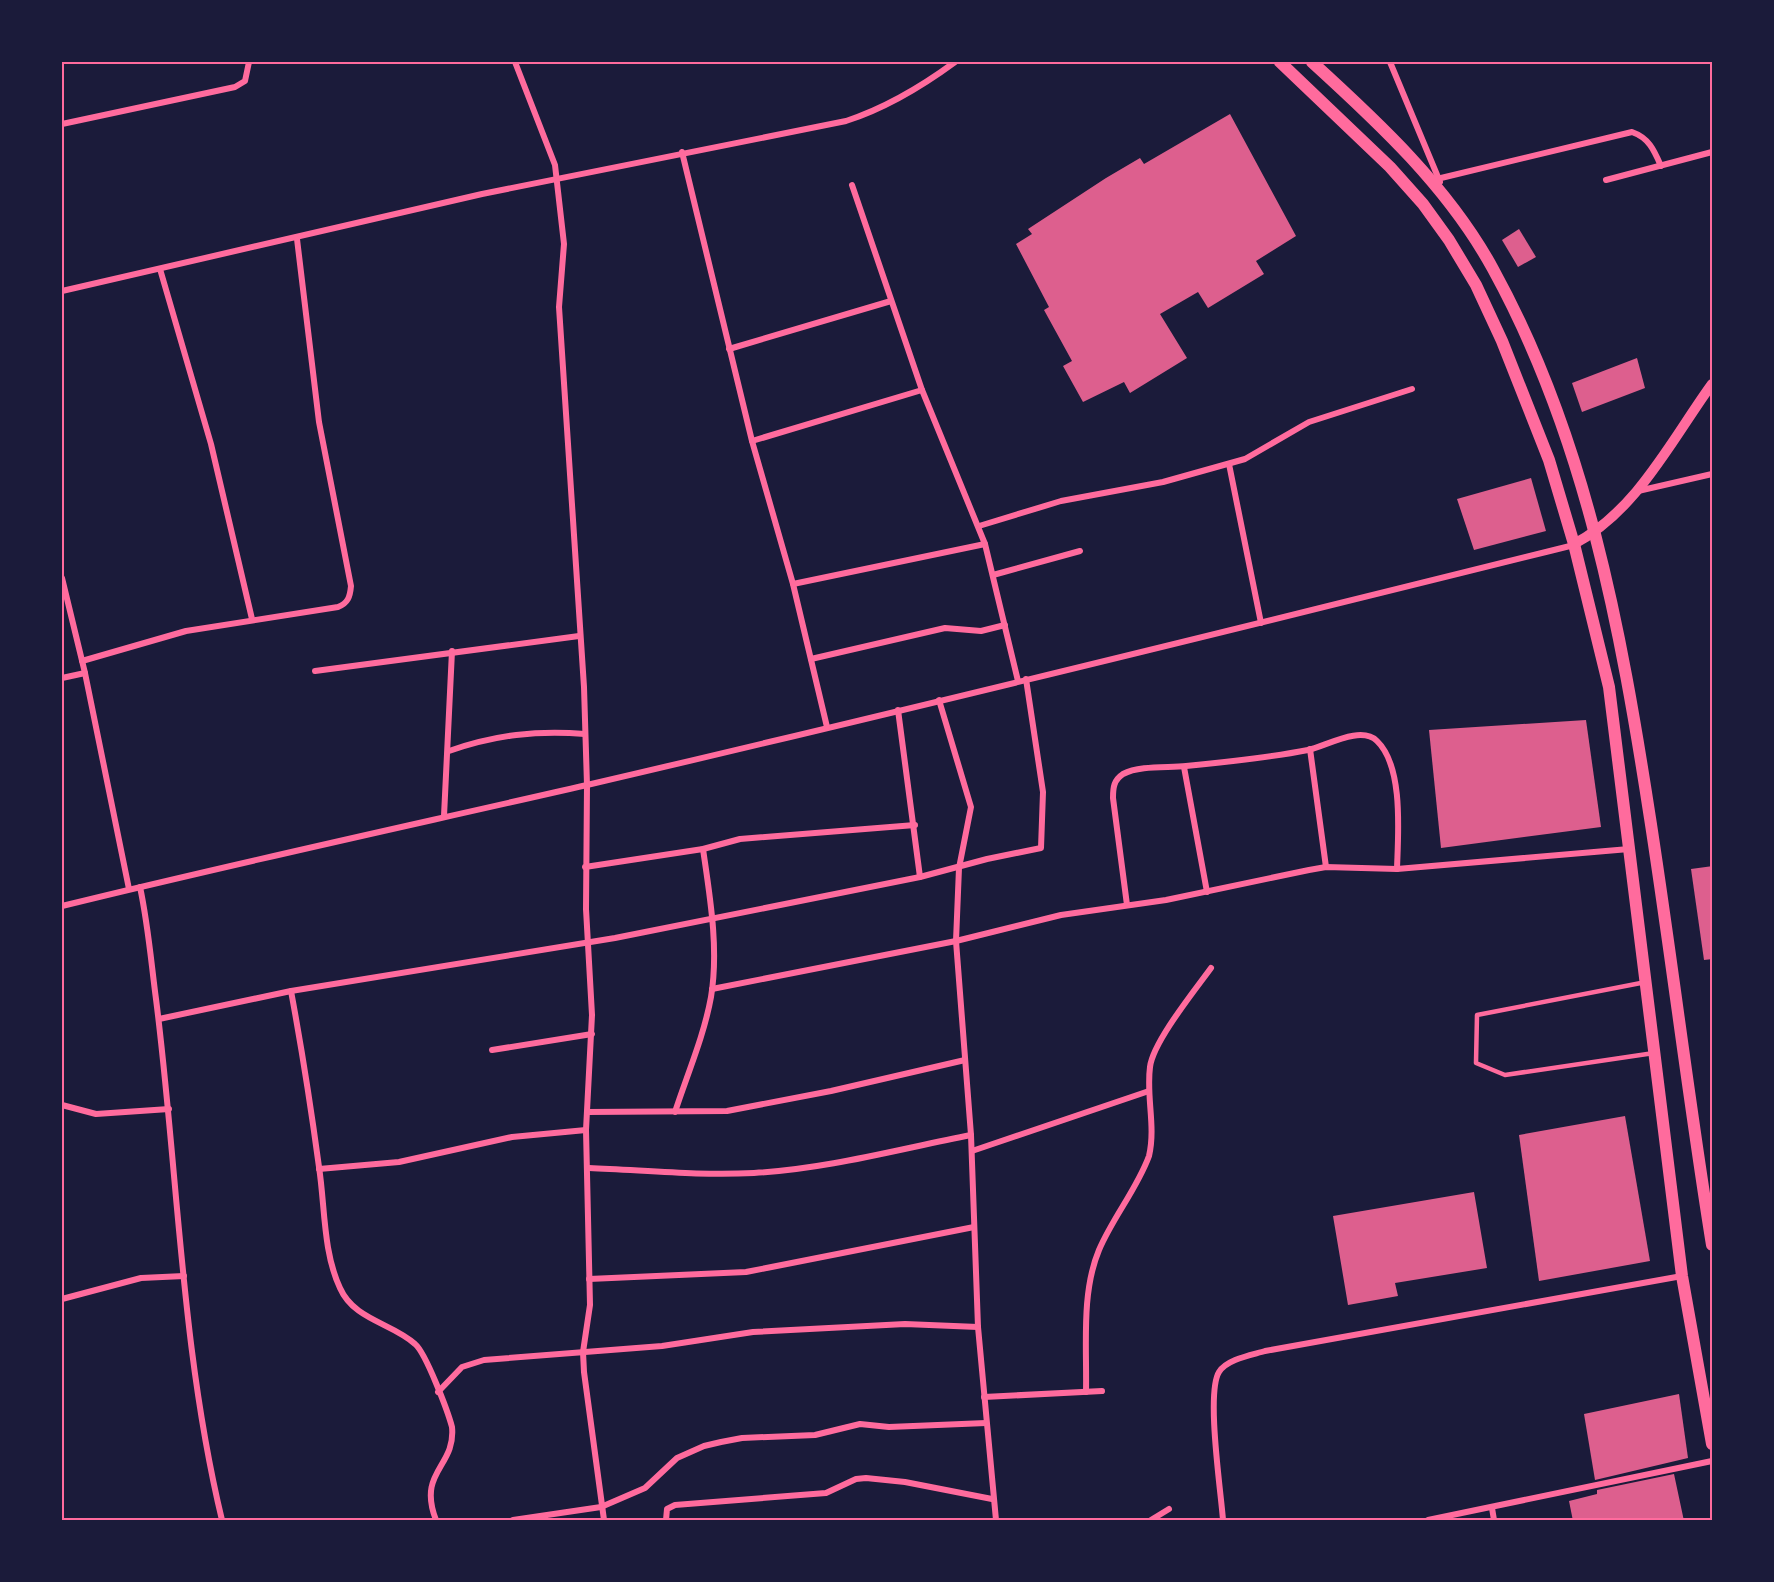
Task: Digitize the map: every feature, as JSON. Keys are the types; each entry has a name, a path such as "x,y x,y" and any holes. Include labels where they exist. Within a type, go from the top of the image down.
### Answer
{"main road":[{"path":"1280,62 1390,167 1423,204 1449,240 1476,285 1506,351 1549,460 1574,544 1609,687 1682,1276 1713,1444"},
{"path":"1312,62 1398,143 1466,226 1493,268 1545,381 1596,533 1631,692 1713,1245"}],"street":[{"path":"62,124 235,87 245,81 249,62"},
{"path":"515,62 555,165 564,244 559,307 585,734 587,785 585,867 592,1034 586,1112 590,1305 583,1352 590,1430 604,1521"},
{"path":"62,291 297,239 445,202 682,152 846,121 873,112 905,96 955,62"},
{"path":"1390,62 1441,178 1439,191"},
{"path":"1441,178 1632,132 1642,136 1652,146 1661,166"},
{"path":"682,152 752,441 793,584 827,727"},
{"path":"1606,180 1713,152"},
{"path":"852,185 922,390 986,544 1018,681"},
{"path":"82,661 186,631 338,607 345,604 350,596 351,586 319,422 297,239"},
{"path":"160,269 214,455 252,619"},
{"path":"729,349 891,301"},
{"path":"62,906 1098,664 1574,544 1596,533 1637,491 1713,384"},
{"path":"979,526 1061,501 1163,482 1229,464 1257,453 1309,422 1412,389"},
{"path":"752,441 922,390"},
{"path":"1229,464 1261,623"},
{"path":"1637,491 1713,474"},
{"path":"793,584 986,544"},
{"path":"993,575 1080,550"},
{"path":"62,578 85,673 129,889"},
{"path":"811,659 945,628 981,631 1005,625"},
{"path":"315,671 452,651 579,636"},
{"path":"444,816 449,751 452,651"},
{"path":"62,678 85,673"},
{"path":"159,1019 291,991 587,943 920,877 987,859 1041,848 1043,792 1026,679"},
{"path":"939,700 971,807 959,868 956,941 972,1151 978,1327 992,1499 996,1521"},
{"path":"898,710 915,825 920,877"},
{"path":"449,751 488,739 524,733 585,734"},
{"path":"1127,905 1113,785 1126,773 1310,749 1355,736 1369,736 1378,741 1391,768 1398,800 1397,869"},
{"path":"1310,749 1326,867"},
{"path":"1184,767 1207,892"},
{"path":"585,867 703,849 740,839 915,825"},
{"path":"675,1112 707,1012 712,989 711,918 703,849"},
{"path":"712,989 956,941 1041,919 1207,892 1326,867 1397,869 1630,849"},
{"path":"140,886 151,950 169,1109 184,1276 206,1448 222,1521"},
{"path":"1086,1392 1088,1303 1093,1268 1100,1249 1149,1156 1152,1142 1149,1091 1153,1054 1211,968"},
{"path":"291,991 320,1168 329,1246 339,1287 346,1301 360,1312 416,1344 424,1355 450,1418 453,1439 431,1484 430,1498 436,1521"},
{"path":"492,1050 592,1034"},
{"path":"586,1112 706,1113 755,1106 965,1060"},
{"path":"972,1151 1149,1091"},
{"path":"62,1106 96,1114 169,1109"},
{"path":"320,1168 399,1162 522,1136 586,1130"},
{"path":"588,1168 694,1173 756,1173 817,1166 971,1136"},
{"path":"589,1279 746,1272 974,1227"},
{"path":"62,1299 132,1279 184,1276"},
{"path":"1223,1521 1216,1441 1216,1380 1220,1369 1239,1359 1265,1351 1682,1276"},
{"path":"438,1392 462,1367 471,1363 662,1346 753,1332 835,1326 925,1324 978,1327"},
{"path":"984,1397 1102,1391"},
{"path":"513,1521 601,1507 645,1488 677,1458 704,1446 742,1438 815,1436 860,1424 889,1427 986,1423"},
{"path":"1428,1521 1713,1461"},
{"path":"666,1521 667,1509 675,1505 826,1493 856,1479 905,1482 992,1499"},
{"path":"1492,1508 1494,1521"},
{"path":"1151,1521 1170,1509"}],"lane":[{"path":"1646,982 1477,1015 1476,1064 1505,1075 1654,1053"}],"building":[{"path":"1230,114 1296,236 1256,261 1264,274 1208,308 1198,292 1160,314 1187,358 1130,393 1124,382 1083,402 1063,366 1072,361 1044,310 1049,307 1016,244 1032,234 1028,229 1106,178 1140,158 1144,164"},
{"path":"1519,229 1536,257 1518,267 1502,240"},
{"path":"1637,358 1645,388 1582,412 1572,383"},
{"path":"1531,478 1546,531 1474,550 1457,499"},
{"path":"1586,720 1601,827 1441,848 1429,730"},
{"path":"1713,866 1713,959 1704,960 1691,869"},
{"path":"1625,1116 1650,1261 1539,1281 1519,1135"},
{"path":"1474,1192 1487,1268 1395,1283 1398,1296 1348,1305 1333,1216"},
{"path":"1679,1394 1688,1458 1595,1480 1584,1414"},
{"path":"1674,1474 1684,1521 1573,1521 1569,1501 1597,1494 1597,1490"}]}
